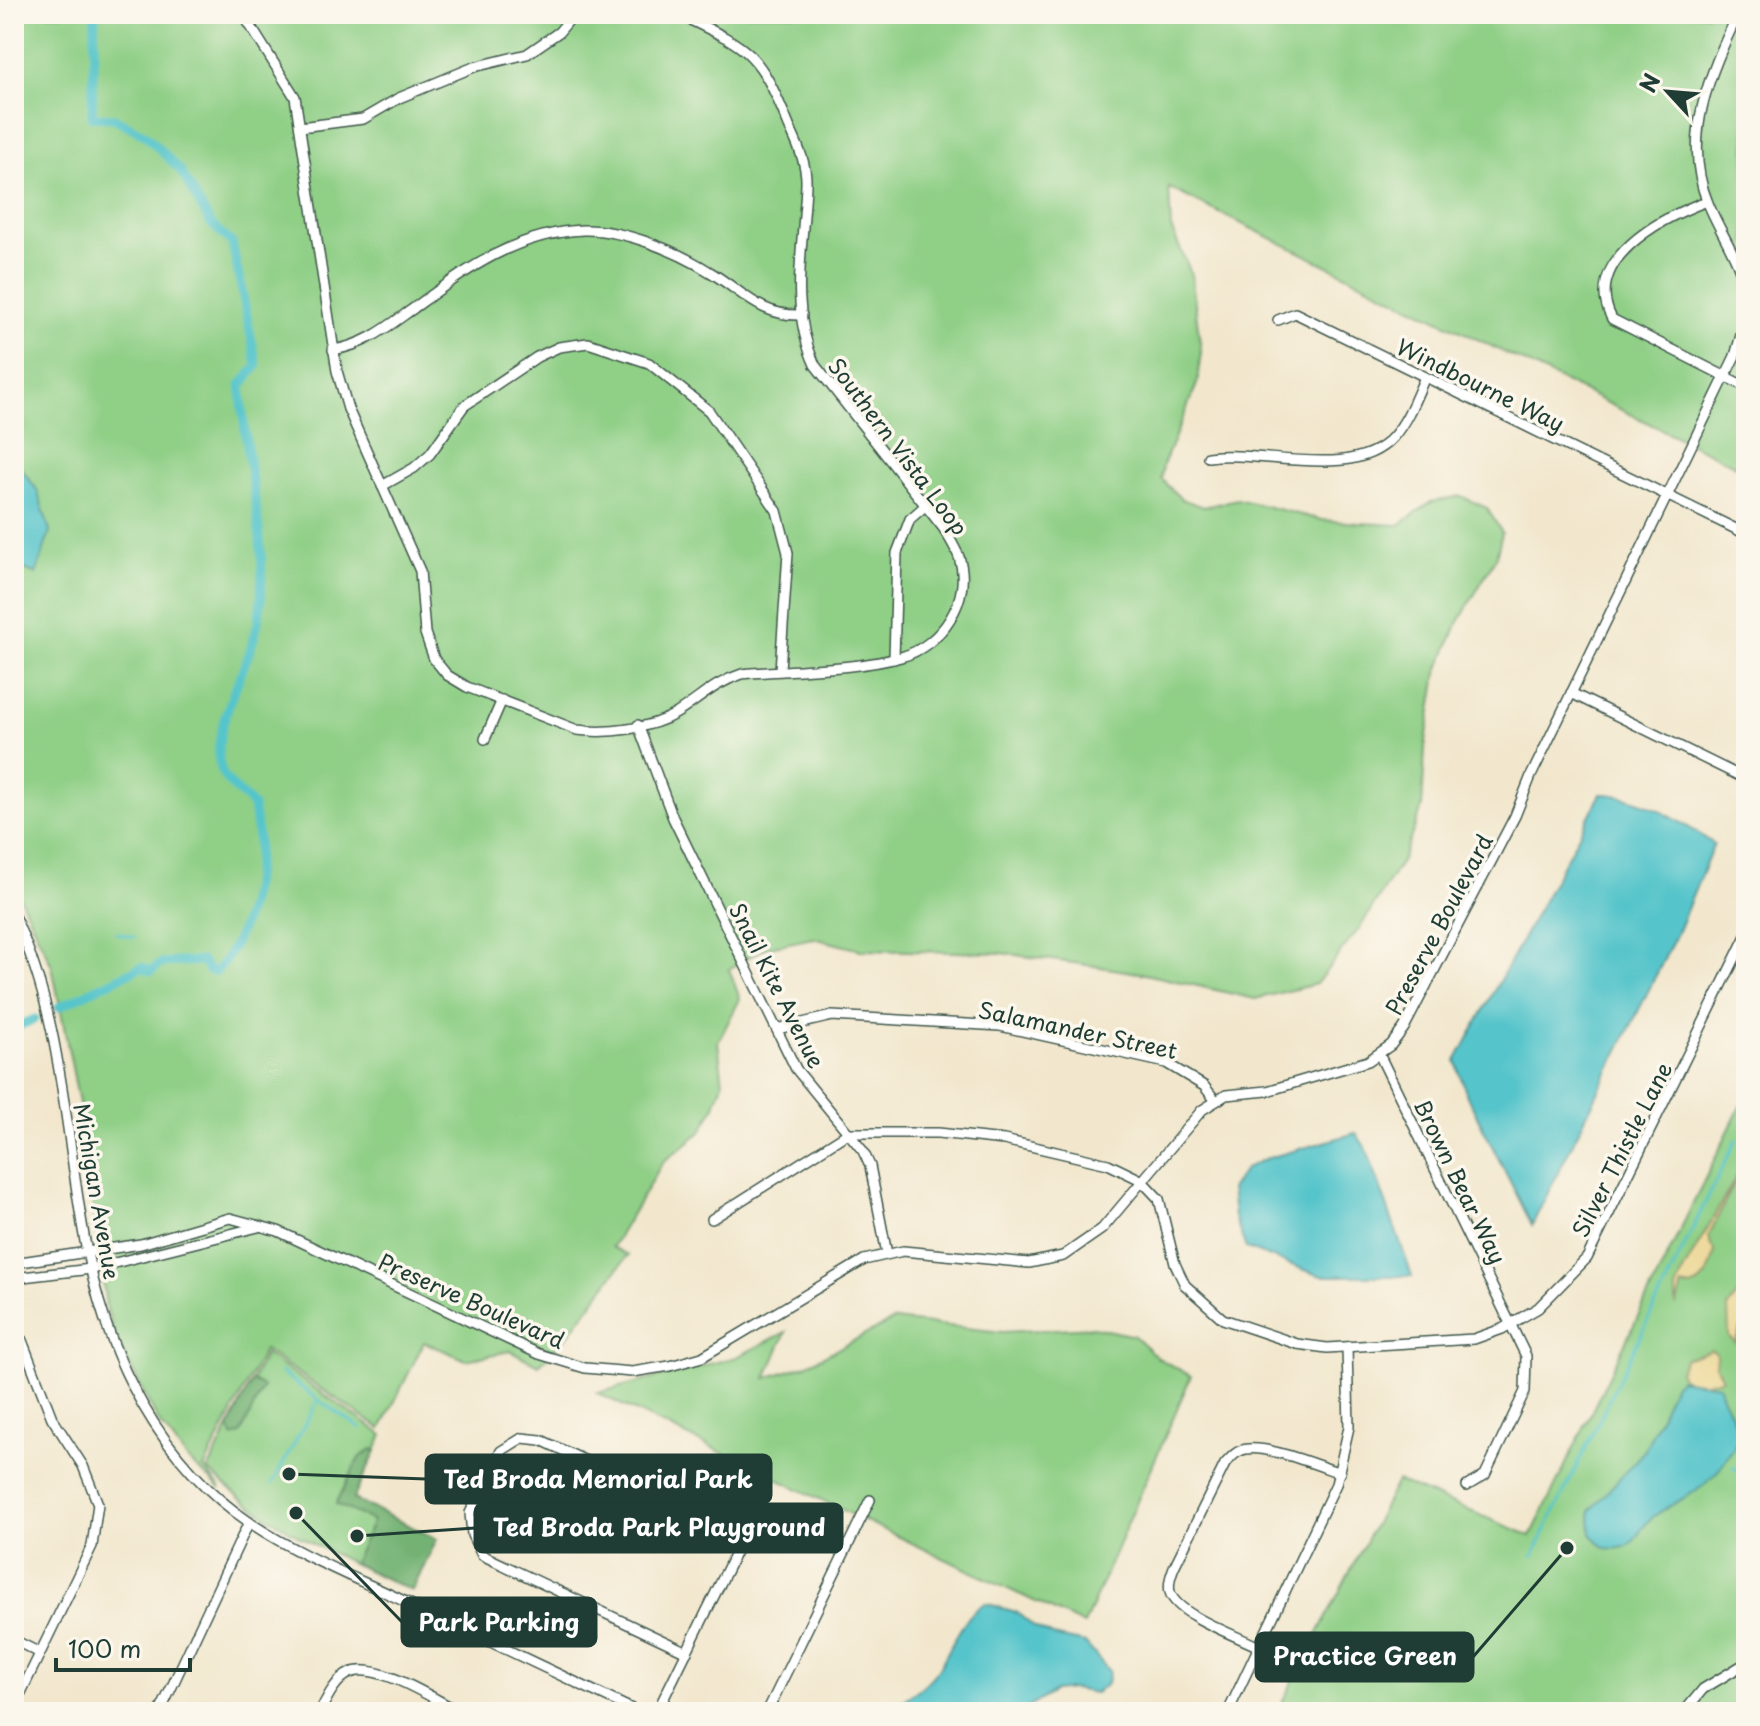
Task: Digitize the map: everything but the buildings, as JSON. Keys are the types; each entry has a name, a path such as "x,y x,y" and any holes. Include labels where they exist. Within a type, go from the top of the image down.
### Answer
{"street":[{"name":"Southern Vista Loop","path":"243,14 295,97 333,350 348,409 420,571 425,633 434,659 447,675 502,700 577,730 596,732 675,715 717,682 742,674 894,659 928,646 945,628 957,607 959,558 944,529 815,365 804,340 798,257 807,182 803,161 768,75 735,41 678,14"},
{"path":"300,127 363,119 399,98 474,67 527,54 559,32 574,14"},
{"path":"1738,14 1707,82 1699,117 1697,145 1707,201 1735,258 1746,294"},
{"path":"1707,201 1673,214 1639,236 1621,256 1603,287 1603,302 1612,319 1746,387"},
{"path":"333,350 370,339 479,261 516,243 586,230 636,239 710,271 770,312 802,315"},
{"name":"Windbourne Way","path":"1278,320 1295,313 1668,495"},
{"name":"Preserve Boulevard","path":"14,1263 141,1244 230,1218 278,1231 539,1354 585,1368 632,1372 702,1357 864,1260 915,1251 1029,1263 1047,1261 1085,1243 1182,1130 1216,1101 1226,1095 1267,1091 1343,1071 1379,1054 1404,1028 1515,816 1571,693 1725,377 1744,335 1746,318"},
{"path":"382,486 414,468 430,454 464,406 537,357 559,347 588,343 610,347 649,363 709,411 777,511 788,553 780,670"},
{"path":"1208,457 1229,454 1259,458 1351,460 1376,452 1392,438 1405,419 1425,377"},
{"path":"1668,495 1746,534"},
{"path":"894,659 897,553 910,519 926,505"},
{"path":"1571,693 1746,779"},
{"path":"485,739 502,700"},
{"name":"Snail Kite Avenue","path":"638,725 673,818 796,1069 848,1133 870,1166 887,1254"},
{"name":"Michigan Avenue","path":"14,916 41,986 69,1121 87,1251 109,1336 145,1411 194,1474 249,1522 285,1545 638,1712"},
{"name":"Silver Thistle Lane","path":"1141,1180 1159,1199 1175,1264 1185,1285 1209,1310 1223,1319 1297,1344 1347,1347 1474,1339 1511,1324 1538,1308 1587,1258 1746,936"},
{"name":"Salamander Street","path":"777,1029 832,1016 1000,1026 1166,1063 1204,1086 1216,1101"},
{"name":"Brown Bear Way","path":"1379,1054 1526,1356 1525,1391 1485,1475 1467,1486"},
{"path":"712,1219 848,1133 938,1133 1004,1140 1108,1164 1141,1180"},
{"path":"14,1278 91,1269 258,1227"},
{"path":"14,1320 52,1418 83,1466 98,1504 92,1546 14,1707"},
{"path":"1228,1712 1340,1473 1349,1427 1347,1347"},
{"path":"687,1652 482,1555 472,1535 470,1513 501,1451 522,1438 541,1440 744,1535"},
{"path":"1259,1647 1187,1612 1175,1602 1169,1583 1174,1567 1225,1464 1237,1451 1249,1448 1269,1451 1340,1473"},
{"path":"767,1712 870,1500"},
{"path":"657,1712 754,1515"},
{"path":"160,1712 249,1522"},
{"path":"14,1640 40,1653"},
{"path":"1684,1712 1703,1689 1746,1663"},
{"path":"320,1712 331,1690 350,1673 374,1670 460,1712"},
{"path":"1358,1712 1401,1707 1419,1712"}],"green space":[{"path":"14,14 1746,14 1746,471 1169,188 1171,228 1191,273 1201,351 1197,384 1163,465 1161,479 1181,499 1204,507 1237,499 1322,520 1359,523 1399,525 1431,502 1461,496 1487,508 1502,533 1496,557 1456,627 1437,673 1425,747 1422,808 1402,860 1361,926 1316,984 1255,999 1145,974 1001,953 861,950 813,938 764,948 729,969 740,999 718,1042 723,1083 714,1108 701,1132 663,1162 612,1247 628,1255 566,1338 539,1365 510,1351 466,1360 424,1342 381,1429 264,1350 204,1468 221,1489 188,1460 158,1421 113,1332 106,1306 80,1108 52,966 14,885 14,564 36,574 37,490 14,459"},
{"path":"1746,1095 1746,1712 1277,1712 1397,1481 1531,1536"},
{"path":"894,1320 1002,1332 1094,1327 1134,1336 1158,1358 1191,1376 1084,1625 597,1393 737,1357 786,1332 766,1378 806,1365"},
{"path":"265,1354 383,1435 353,1499 437,1539 412,1591 280,1525 208,1470"},
{"path":"252,1381 263,1387 241,1434 233,1437 229,1427"},
{"path":"372,1449 376,1451 353,1499 437,1539 412,1591 353,1563 373,1521 336,1504 359,1458"}],"sand":[{"path":"1744,1163 1709,1235 1715,1250 1712,1264 1701,1282 1689,1287 1682,1286 1676,1306 1676,1289 1684,1270"},
{"path":"1746,1284 1746,1328 1741,1329 1735,1343 1729,1337 1728,1307"},
{"path":"1711,1350 1716,1353 1716,1366 1722,1379 1697,1384 1683,1380 1679,1371 1685,1359"}],"water":[{"path":"14,459 37,490 50,531 36,574 14,564"},
{"path":"1601,794 1646,804 1714,844 1677,933 1532,1225 1467,1096 1456,1061"},
{"path":"1356,1133 1367,1150 1412,1276 1321,1276 1246,1248 1234,1217 1231,1188 1246,1168 1265,1159"},
{"path":"1680,1379 1719,1385 1738,1431 1736,1444 1711,1479 1654,1516 1631,1544 1605,1548 1591,1534 1590,1511 1645,1450 1674,1384"},
{"path":"985,1603 1016,1612 1034,1627 1053,1636 1085,1643 1109,1671 1107,1684 1095,1693 1072,1689 1055,1691 1021,1712 875,1712 901,1701 926,1683 938,1669 963,1625"}],"waterway":[{"path":"59,1007 141,967 151,971 162,963 202,961 208,970 215,972 233,947 246,915 258,849 253,806 227,780 219,759 223,724 251,647 260,609 261,553 241,385 257,366 232,243 211,224 180,170 145,135 114,118 92,117 95,14"},
{"path":"116,933 134,937"},
{"path":"14,1028 35,1019"},
{"path":"1533,1556 1736,1140"},
{"path":"272,1484 318,1400 281,1372"},
{"path":"318,1400 360,1428"},
{"path":"1733,1467 1746,1476"},
{"path":"1737,1612 1746,1591"}],"place":[{"name":"Ted Broda Memorial Park","path":"289,1474"},
{"name":"Park Parking","path":"296,1513"},
{"name":"Ted Broda Park Playground","path":"357,1536"},
{"name":"Practice Green","path":"1567,1548"}]}
